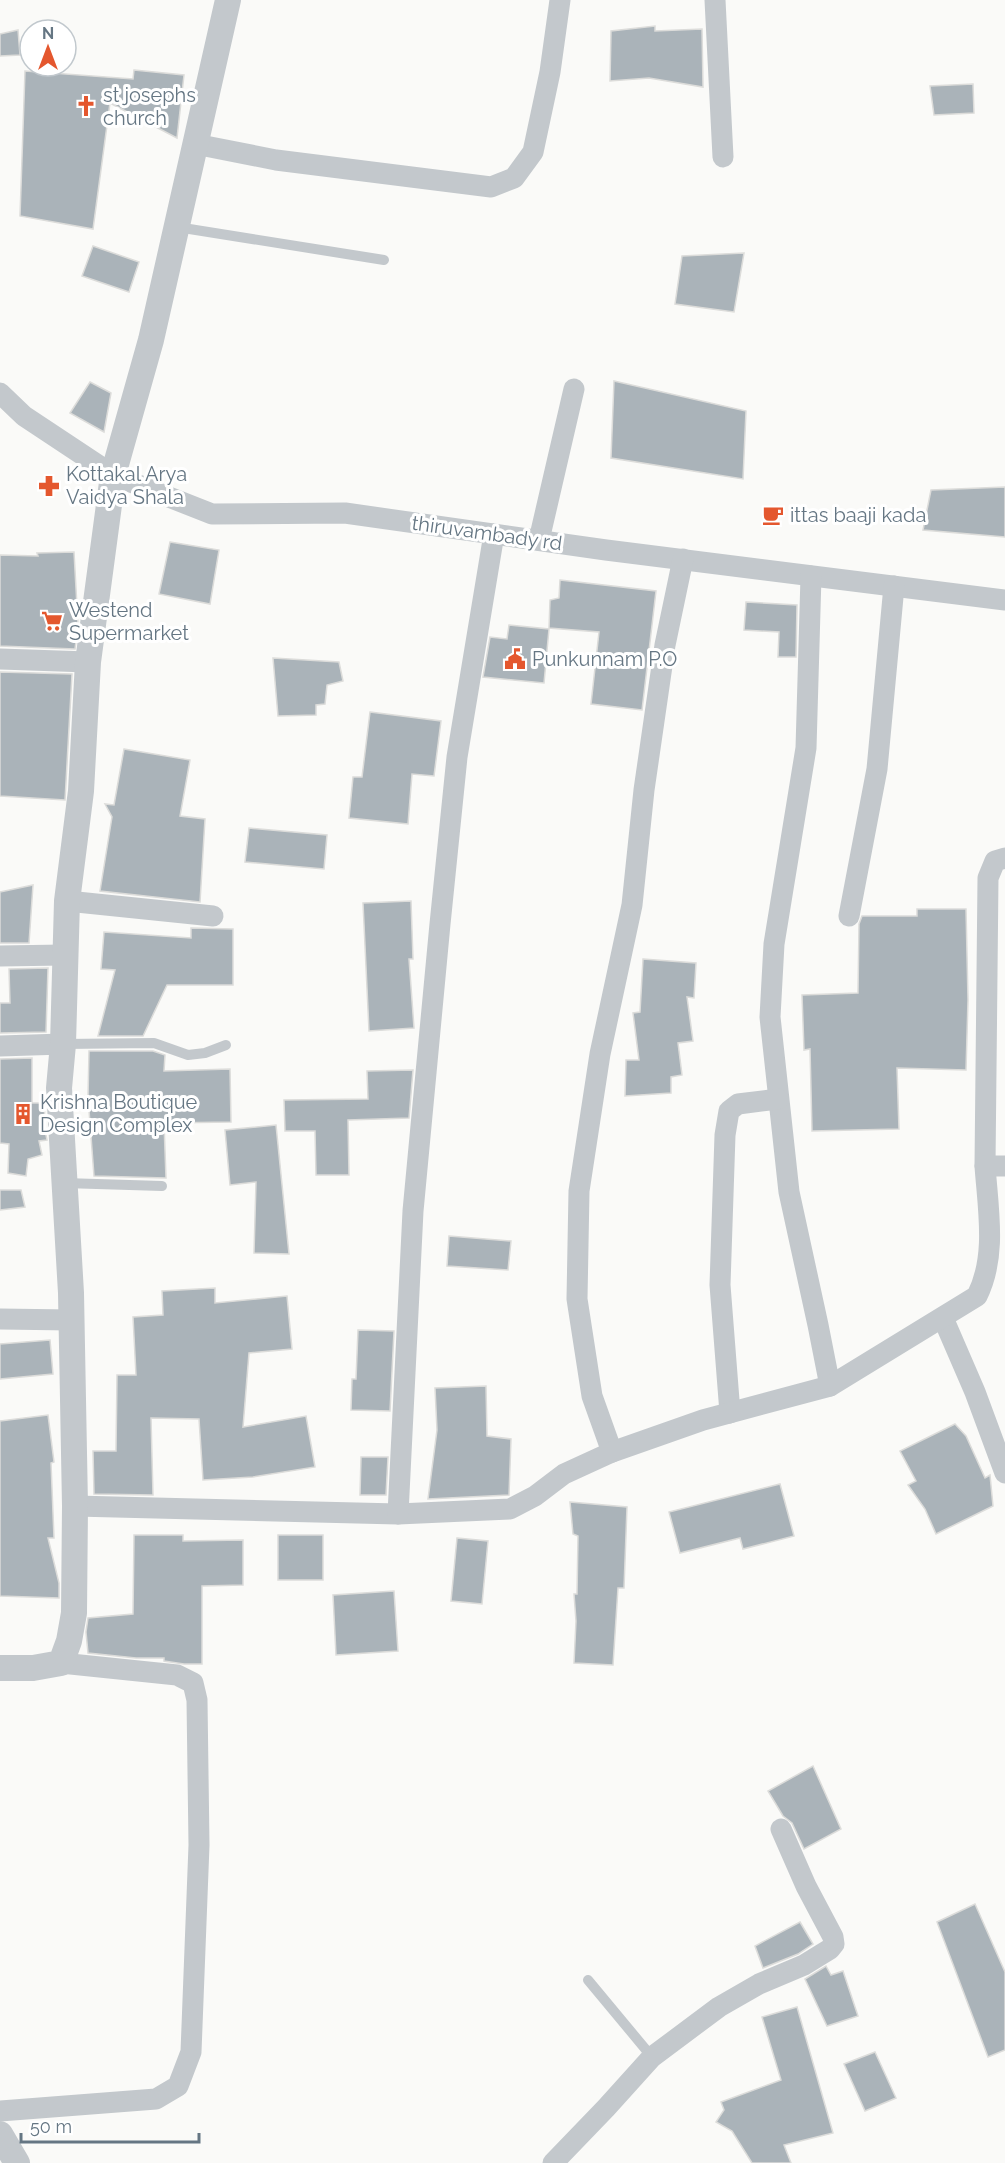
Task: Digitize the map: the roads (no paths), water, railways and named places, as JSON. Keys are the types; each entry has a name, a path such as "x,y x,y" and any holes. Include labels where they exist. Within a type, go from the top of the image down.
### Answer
{"street":[{"path":"61,1663 69,1641 74,1613 75,1506 71,1320 59,1088 63,1044 67,901 82,786 88,662 113,475 151,340 228,0"},
{"path":"195,144 276,160 491,187 514,178 533,152 550,72 560,0"},
{"path":"716,0 723,157"},
{"path":"539,540 574,389"},
{"name":"thiruvambady rd","path":"0,393 24,416 113,475 212,514 345,513 683,560 1005,600"},
{"path":"398,1514 413,1211 440,924 457,757 495,534"},
{"path":"612,1452 592,1396 577,1299 579,1191 600,1054 632,904 644,790 665,645 683,560"},
{"path":"811,576 806,748 774,944 770,1017 789,1192 830,1386"},
{"path":"849,916 877,770 894,586"},
{"path":"0,659 88,662"},
{"path":"75,1506 398,1514 510,1509 535,1496 564,1474 612,1452 703,1420 830,1386 976,1296 985,1280 990,1246 995,1166 988,878 995,861 1005,858"},
{"path":"67,901 213,916"},
{"path":"0,956 64,955"},
{"path":"0,1046 63,1044"},
{"path":"730,1413 720,1285 725,1135 729,1111 738,1104 778,1099"},
{"path":"943,1318 975,1392 1005,1473"},
{"path":"0,1319 71,1320"},
{"path":"0,1668 33,1668 61,1663 177,1675 193,1683 197,1700 199,1845 191,2052 178,2086 156,2099 0,2111"},
{"path":"553,2163 652,2057 719,2007 759,1984 804,1965 830,1949 834,1944 833,1937 806,1886 781,1829"},
{"path":"0,2134 16,2163"}],"lane":[{"path":"177,227 384,260"},
{"path":"63,1044 154,1043 188,1055 205,1053 226,1046"},
{"path":"64,1183 162,1186"},
{"path":"588,1980 652,2057"}],"place":[{"name":"st josephs church","path":"86,106"},
{"name":"Kottakal Arya Vaidya Shala","path":"49,486"},
{"name":"ittas baaji kada","path":"773,515"},
{"name":"Westend Supermarket","path":"52,621"},
{"name":"Punkunnam P.O","path":"515,659"},
{"name":"Krishna Boutique Design Complex","path":"23,1114"}]}
